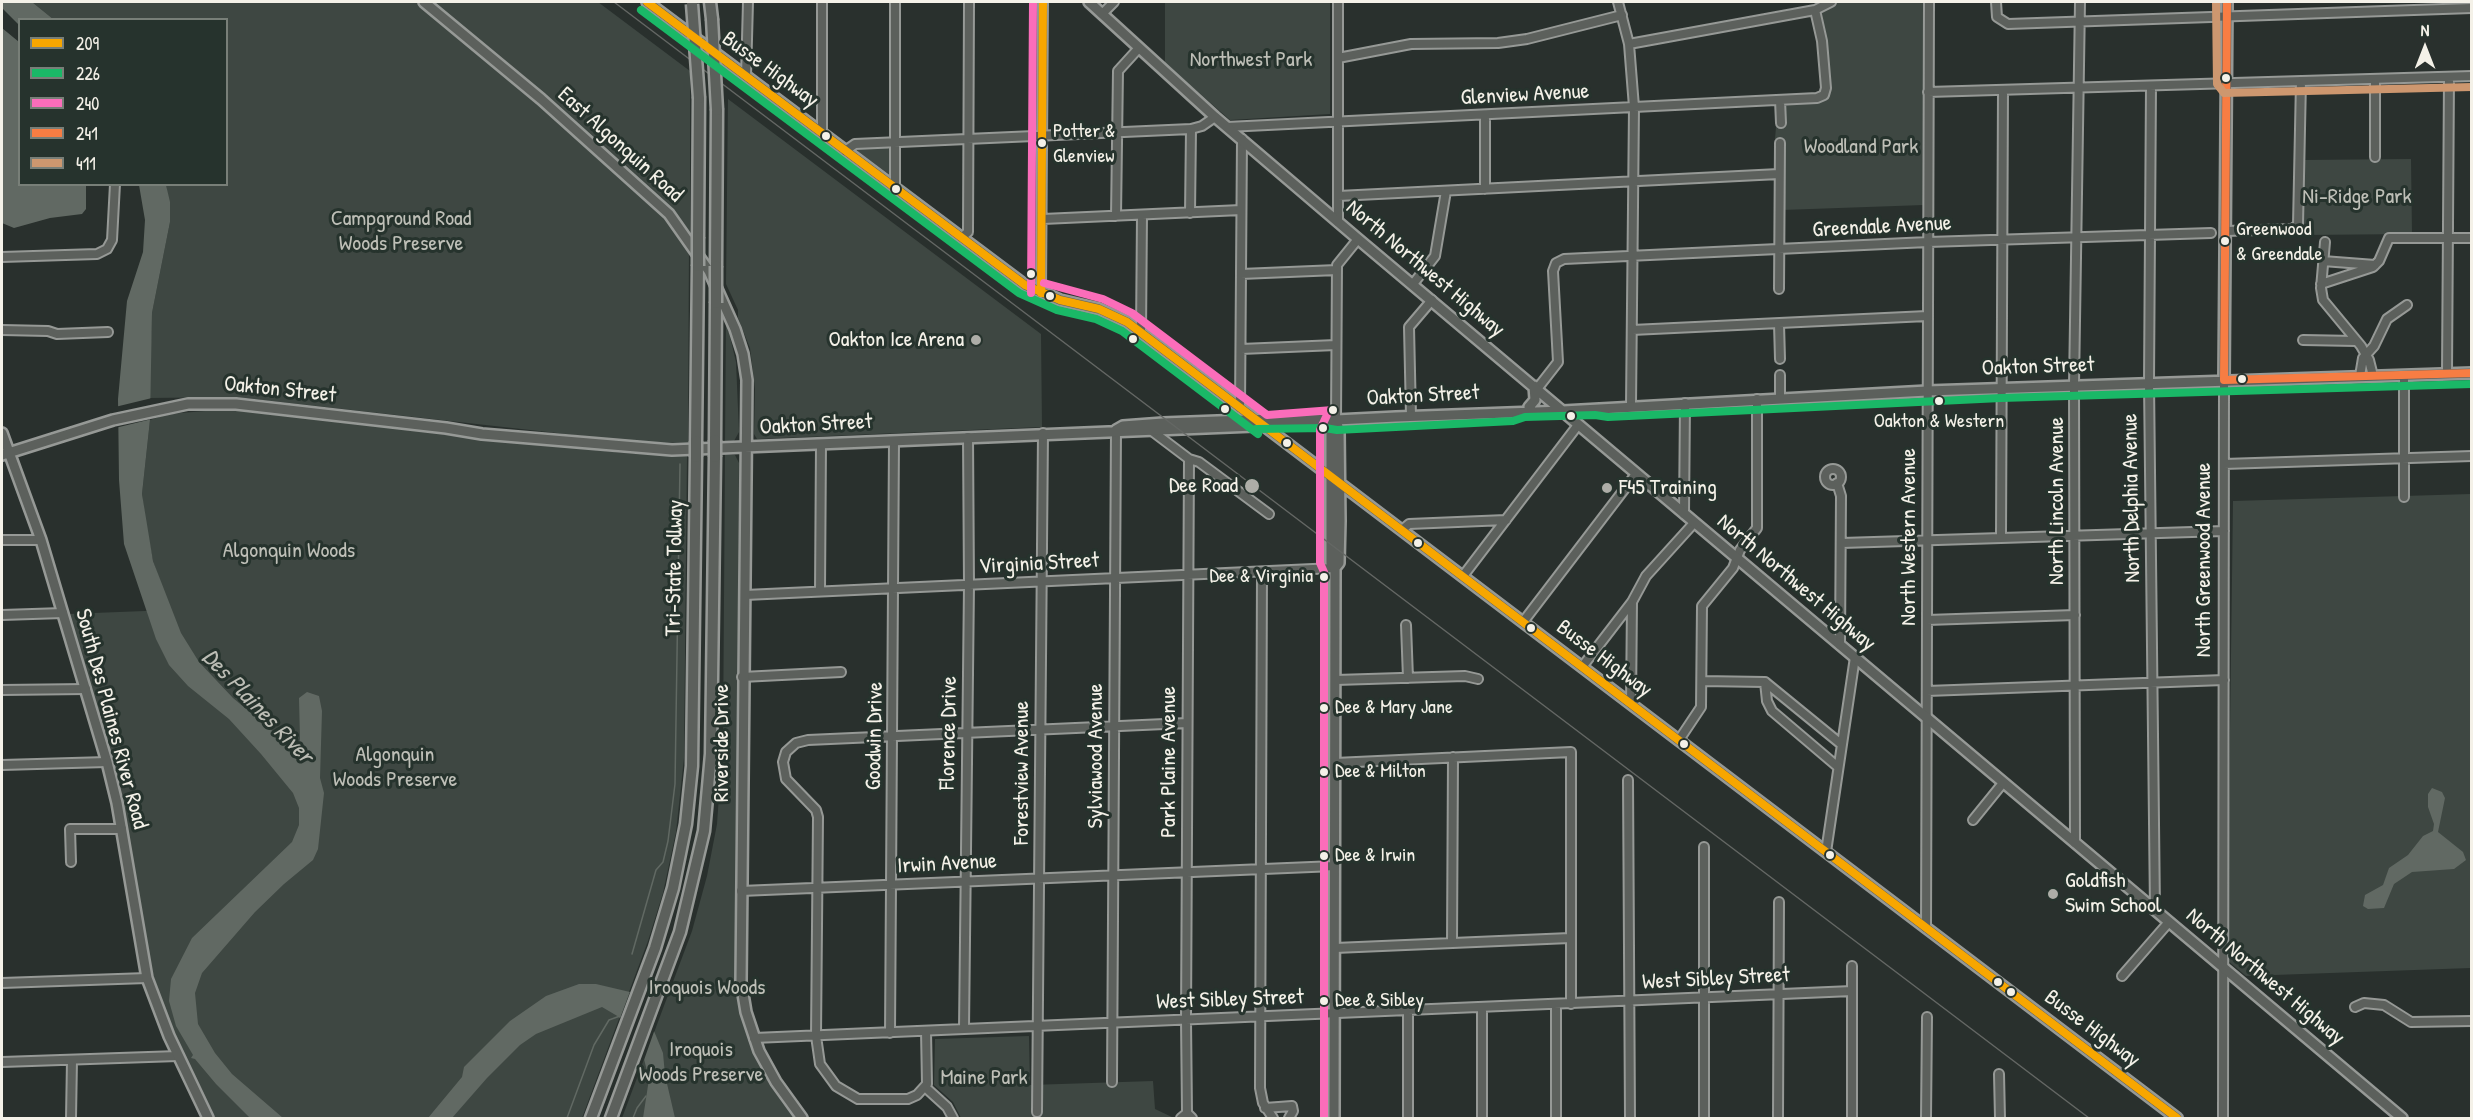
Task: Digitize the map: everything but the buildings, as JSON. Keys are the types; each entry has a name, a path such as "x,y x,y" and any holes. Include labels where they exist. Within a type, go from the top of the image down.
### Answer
{"highway":[{"name":"Tri-State Tollway","path":"611,1119 654,1006 691,895 708,801 712,740 717,111 710,2"},
{"name":"Tri-State Tollway","path":"591,1119 640,989 673,888 690,789 699,98 692,3"}],"main road":[{"name":"East Algonquin Road","path":"424,2 541,99 669,214 709,271 728,309 744,354 747,380 747,447"},
{"name":"Busse Highway","path":"647,2 1025,285 1041,293 1113,314 1141,333 2177,1119"},
{"name":"North Northwest Highway","path":"1089,2 1138,49 1338,222 2402,1119"},
{"name":"North Greenwood Avenue","path":"2224,380 2227,2"},
{"name":"Oakton Street","path":"1512,411 1529,407 1589,410 1685,402 2074,385 2472,373"},
{"path":"1529,407 1535,400 1536,387"},
{"name":"Oakton Street","path":"6,454 113,420 188,404 236,404 482,434 518,435 660,450 1327,423 1336,420 1512,411 1596,404 1607,407"},
{"path":"1581,427 1584,416 1589,410"},
{"name":"Oakton Street","path":"1116,430 1123,426 1256,419 1327,417 1336,420"},
{"path":"1334,1119 1336,680 1335,568 1331,562 1339,430 1336,420"},
{"name":"South Des Plaines River Road","path":"2,433 6,454 40,540 107,762 122,829 139,943 147,978 178,1056 208,1119"},
{"name":"Riverside Drive","path":"747,447 742,677 741,982 754,1038 776,1082 802,1119"},
{"path":"1335,481 1339,509 1339,562 1335,568"},
{"path":"1339,509 1345,500 1355,495"}],"street":[{"path":"746,76 748,2"},
{"path":"822,2 822,133"},
{"path":"895,2 895,189"},
{"path":"962,237 968,232 969,2"},
{"path":"1041,293 1043,2"},
{"path":"1102,14 1114,2"},
{"path":"1338,2 1338,222"},
{"path":"1618,2 1629,44 1634,107 1631,405"},
{"path":"1629,44 1815,10 1831,2"},
{"name":"North Western Avenue","path":"1926,928 1929,2"},
{"path":"1996,2 1999,20 2008,24 2472,8"},
{"name":"North Lincoln Avenue","path":"2075,843 2074,385 2080,2"},
{"name":"Glenview Avenue","path":"1227,127 1817,98 1824,95 1826,69 1815,10"},
{"path":"1338,58 1411,44 1498,43 1527,39 1622,15"},
{"path":"1116,216 1118,71 1138,49"},
{"path":"2447,374 2450,76"},
{"path":"1928,92 2472,76"},
{"path":"2374,79 2374,157"},
{"path":"2226,231 2297,227 2301,81"},
{"name":"North Delphia Avenue","path":"2151,86 2149,383 2155,910"},
{"path":"2001,537 2003,90"},
{"path":"1780,100 1781,123"},
{"path":"1485,114 1485,189"},
{"path":"845,151 855,144 1191,129 1202,126 1215,117"},
{"path":"1190,213 1191,129"},
{"path":"1240,408 1242,139"},
{"path":"1779,289 1780,143"},
{"path":"1338,196 1779,174"},
{"path":"2,257 97,254 107,249 112,240 114,186"},
{"path":"1413,284 1435,256 1446,190"},
{"path":"1043,219 1241,210"},
{"path":"1141,333 1142,215"},
{"name":"Greendale Avenue","path":"1536,387 1558,362 1553,270 1556,263 1564,260 1928,242 2211,233"},
{"path":"2321,284 2375,265 2389,238 2472,238"},
{"path":"1336,420 1337,270 1339,261 1358,239"},
{"path":"2325,242 2321,284 2326,305 2356,341 2373,376"},
{"path":"2323,261 2375,265"},
{"path":"1241,274 1337,270"},
{"path":"1411,416 1409,327 1432,300"},
{"path":"2360,376 2365,356 2374,346 2387,319 2407,305"},
{"path":"1632,330 1927,316"},
{"path":"1779,324 1780,359"},
{"path":"2,330 57,334 108,332"},
{"path":"2303,340 2356,341"},
{"path":"1240,349 1336,345"},
{"path":"1780,375 1780,398"},
{"path":"2403,375 2404,497"},
{"name":"North Greenwood Avenue","path":"2223,1119 2224,380"},
{"path":"1678,740 1701,707 1702,606 1733,568 1740,549 1757,528 1757,399"},
{"path":"1684,514 1685,402"},
{"path":"1462,576 1581,427"},
{"name":"Sylviawood Avenue","path":"1112,1082 1116,430"},
{"path":"1152,431 1189,459 1199,462 1269,514"},
{"name":"Forestview Avenue","path":"1037,1112 1043,433"},
{"name":"Florence Drive","path":"964,1029 969,585 968,437"},
{"name":"Goodwin Drive","path":"890,1033 894,441"},
{"path":"820,591 821,444"},
{"path":"2224,464 2472,456"},
{"name":"Park Plaine Avenue","path":"1187,1117 1189,459"},
{"path":"1523,622 1636,474"},
{"path":"1837,483 1841,496 1842,543 1840,645"},
{"path":"1402,530 1410,524 1506,520"},
{"path":"1582,667 1632,602 1646,576 1694,523"},
{"path":"1842,543 2224,531"},
{"path":"2,540 40,540"},
{"name":"Virginia Street","path":"744,595 1335,568"},
{"path":"1262,572 1260,1093 1265,1108 1273,1119"},
{"path":"1631,704 1632,602"},
{"path":"2,615 63,613"},
{"path":"1927,620 2075,615"},
{"path":"1406,625 1408,678"},
{"path":"1826,852 1855,657"},
{"path":"742,677 841,672"},
{"path":"1336,680 1465,676 1478,679"},
{"path":"1927,691 2224,680"},
{"path":"1702,681 1766,682 1841,744"},
{"path":"1766,682 1767,701 1772,711 1838,767"},
{"path":"2,690 86,689"},
{"path":"926,1031 927,1079 925,1087 913,1097 900,1100 866,1101 851,1096 836,1086 824,1072 818,1056 816,1036 817,813 786,779 783,769 786,752 796,743 808,740 1187,723"},
{"path":"1335,763 1571,752 1571,1004"},
{"path":"1452,943 1453,757"},
{"path":"2,765 107,762"},
{"path":"1628,780 1630,1119"},
{"path":"1973,820 2003,783"},
{"path":"71,862 70,829 122,829"},
{"path":"1704,847 1704,1119"},
{"name":"Irwin Avenue","path":"741,891 1335,866"},
{"path":"1778,1119 1779,903"},
{"path":"2122,976 2169,922"},
{"path":"1335,948 1570,938"},
{"path":"1852,966 1852,1119"},
{"path":"2,983 147,978"},
{"name":"West Sibley Street","path":"754,1038 1852,991"},
{"path":"2355,1007 2364,1003 2384,1005 2411,1022 2472,1021"},
{"path":"1556,1004 1556,1119"},
{"path":"1482,1007 1482,1119"},
{"path":"1408,1011 1408,1119"},
{"path":"1926,1119 1927,1017"},
{"path":"2,1062 178,1056"},
{"path":"71,1119 72,1060"},
{"path":"1999,1074 2000,1119"},
{"path":"925,1087 947,1107 953,1119"},
{"path":"1265,1108 1292,1106 1293,1112 1289,1119"}],"green space":[{"name":"Campground Road Woods Preserve","path":"32,2 418,2 649,199 689,247 688,443 637,442 236,397 149,398 152,313 170,222 166,186 228,186 228,18 52,18"},
{"path":"430,2 598,2 690,71 690,232 658,197"},
{"name":"Northwest Park","path":"1165,2 1330,2 1330,114 1230,120 1165,63"},
{"name":"Woodland Park","path":"1836,2 1924,2 1924,205 1782,210 1784,140 1775,139 1776,127 1784,126 1786,103 1818,101 1829,94 1826,50 1819,17 1820,12"},
{"path":"728,99 1041,334 1042,427 757,439 754,434 755,389 750,348 738,318 738,310 726,284"},
{"path":"885,146 891,150 890,175 857,151 861,147"},
{"name":"Ni-Ridge Park","path":"2411,159 2412,234 2303,235 2303,160"},
{"path":"726,320 736,362 739,432 734,441 725,442"},
{"name":"Algonquin Woods Preserve","path":"247,411 623,453 687,456 684,758 676,832 663,893 648,941 582,1118 215,1118 170,1024 151,969 120,789 68,614 170,610 153,561 142,494 150,420 168,414"},
{"name":"Iroquois Woods Preserve","path":"725,454 735,455 739,463 736,981 744,1025 755,1053 771,1084 796,1118 622,1118 692,931 707,876 717,824 723,740"},
{"path":"2471,494 2471,968 2246,976 2227,960 2233,501"},
{"name":"Maine Park","path":"1029,1036 1030,1085 1153,1081 1155,1109 1174,1118 961,1118 953,1102 934,1085 935,1039"}],"shaded area":[{"path":"2,2 32,2 52,18 18,18 18,24 2,8"},
{"path":"2,28 18,41 18,186 86,186 86,209 82,214 50,218 14,228 2,223"},
{"path":"139,186 166,186 170,202 170,222 152,313 150,420 142,494 153,561 181,633 199,662 233,698 294,749 298,748 300,739 299,698 307,692 319,696 322,711 320,778 324,793 318,849 313,860 255,912 202,973 195,993 198,1024 215,1053 232,1074 283,1118 250,1118 216,1084 195,1059 191,1058 193,1055 176,1026 169,1001 171,979 192,938 292,842 299,825 299,808 293,793 261,754 229,719 188,686 169,665 156,639 124,544 119,480 118,399 127,301 143,252 145,220"},
{"path":"2432,788 2442,792 2445,798 2438,832 2463,852 2466,860 2454,869 2412,872 2394,884 2384,908 2368,909 2363,906 2365,895 2383,885 2389,868 2408,855 2423,836 2433,831 2434,824 2428,807 2428,794"},
{"path":"579,984 596,984 630,992 645,1009 663,1053 665,1075 675,1118 643,1118 649,1079 644,1059 619,1017 602,1007 536,1034 520,1045 452,1118 428,1118 462,1077 464,1067 510,1021 546,996"}],"pier":[{"path":"152,398 152,419 115,428 115,407"},
{"path":"631,989 648,1007 656,1026 644,1060 619,1021"}],"waterway":[{"path":"632,954 656,870 663,862 675,784 680,464"},
{"path":"567,1118 594,1045 609,1020 620,1016"},
{"path":"633,1118 646,1096"}],"railway":[{"path":"614,2 2089,1118"}],"transit line":[{"name":"209","path":"647,2 1025,285 1060,300 1099,309 1127,322 2177,1118"},
{"name":"240","path":"1031,293 1033,2"},
{"name":"209","path":"1041,293 1043,2"},
{"name":"411","path":"2216,2 2217,84 2224,93 2472,87"},
{"name":"241","path":"2224,380 2227,2"},
{"name":"226","path":"641,10 1019,293 1057,310 1096,319 1122,331 1258,434"},
{"name":"240","path":"1044,283 1103,299 1132,313 1267,415 1333,410"},
{"name":"241","path":"2224,380 2472,373"},
{"name":"226","path":"1256,429 1325,428 1337,430 1513,421 1525,417 1595,415 1608,417 2001,398 2472,384"},
{"name":"240","path":"1324,1118 1324,572 1320,563 1320,430 1327,415"}],"place":[{"name":"Potter & Glenview","path":"1042,143"},
{"name":"Greenwood & Greendale","path":"2225,241"},
{"name":"Oakton Ice Arena","path":"976,340"},
{"name":"Oakton & Western","path":"1939,401"},
{"name":"Dee Road","path":"1252,486"},
{"name":"F45 Training","path":"1607,488"},
{"name":"Dee & Virginia","path":"1324,577"},
{"name":"Dee & Mary Jane","path":"1324,708"},
{"name":"Dee & Milton","path":"1324,772"},
{"name":"Dee & Irwin","path":"1324,856"},
{"name":"Goldfish Swim School","path":"2053,894"},
{"name":"Dee & Sibley","path":"1324,1001"}],"park label":[{"name":"Algonquin Woods","path":"289,551"},
{"name":"Iroquois Woods","path":"707,988"}],"water label":[{"name":"Des Plaines River","path":"257,707"}]}
